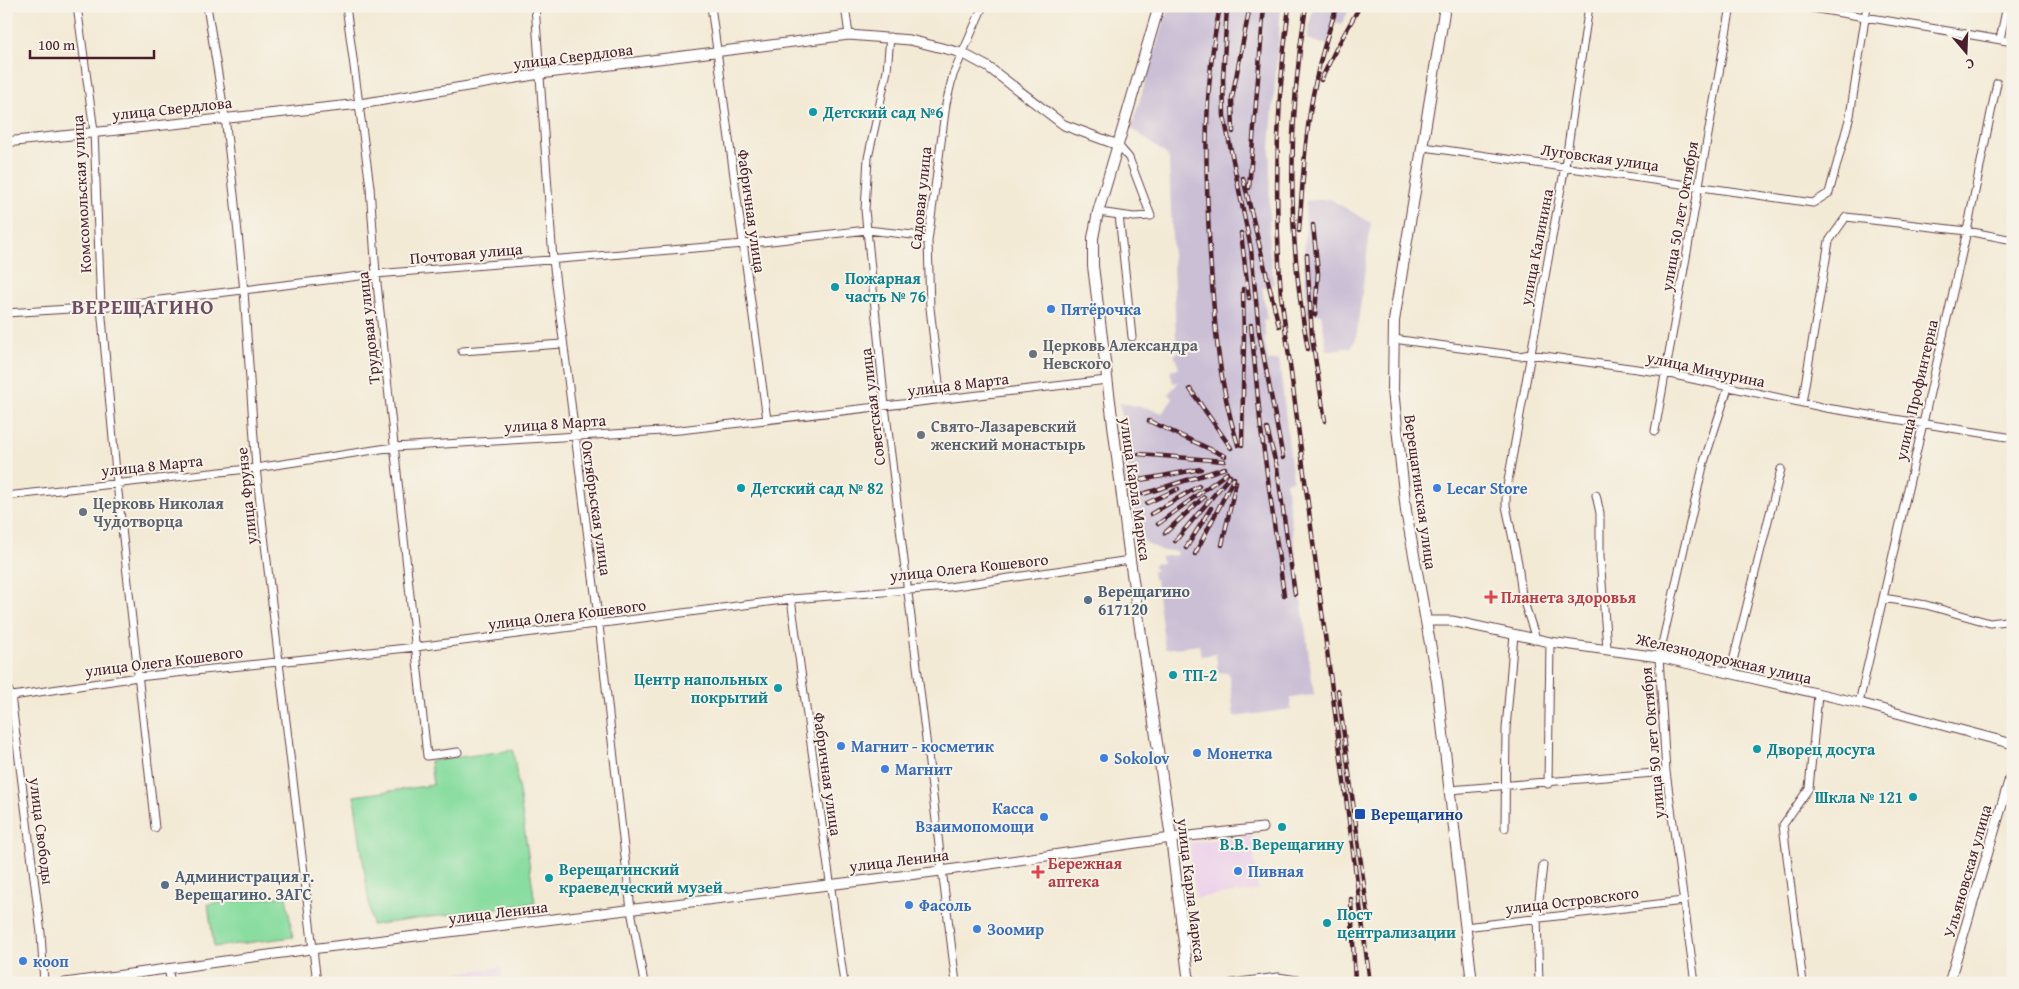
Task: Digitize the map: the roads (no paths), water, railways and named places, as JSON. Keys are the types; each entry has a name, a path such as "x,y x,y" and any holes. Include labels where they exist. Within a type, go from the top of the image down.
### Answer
{"main road":[{"name":"улица Карла Маркса","path":"1159,6 1098,212 1093,238 1093,266 1130,560 1171,838 1189,983"},
{"name":"Верещагинская улица","path":"1445,6 1424,147 1397,304 1393,339 1393,390 1406,511 1437,682 1472,983"}],"street":[{"name":"Комсомольская улица","path":"77,6 94,131 101,307 117,483 154,828"},
{"name":"улица Фрунзе","path":"207,6 225,117 244,291 256,468 311,949 317,983"},
{"name":"Трудовая улица","path":"346,6 370,187 376,274 427,756 458,752"},
{"name":"Октябрьская улица","path":"535,6 552,260 573,436 599,625 631,910 644,983"},
{"name":"Фабричная улица","path":"711,6 767,420"},
{"path":"845,6 849,36"},
{"name":"Садовая улица","path":"941,400 930,308 928,241 946,104 962,53 983,6"},
{"name":"улица Калинина","path":"1536,639 1522,596 1518,563 1506,506 1506,492 1565,166 1589,6"},
{"name":"улица 50 лет Октября","path":"1654,431 1731,6"},
{"path":"1800,6 2013,42"},
{"path":"1864,18 1867,6"},
{"path":"2000,39 2007,6"},
{"name":"Луговская улица","path":"1424,147 1813,203 1829,193 1850,116 1864,18"},
{"name":"улица Свердлова","path":"6,142 94,131 360,104 540,74 716,54 849,36 890,37 935,45 962,53 988,68 1064,125 1118,145"},
{"name":"Советская улица","path":"890,37 887,71 868,158 865,210 866,230 885,406 956,983"},
{"name":"улица Профинтерна","path":"1859,703 1967,230 1997,83"},
{"path":"1098,212 1151,216 1129,158 1118,145"},
{"path":"1119,215 1132,337"},
{"path":"1802,403 1829,241 1846,217 1967,230 2013,240"},
{"name":"Почтовая улица","path":"6,313 101,307 193,294 244,291 376,274 744,244 866,230 899,233 928,241"},
{"name":"улица Мичурина","path":"1393,339 1520,356 1530,354 1665,373 1802,403 2013,438"},
{"path":"462,350 562,344"},
{"name":"улица 8 Марта","path":"6,496 256,468 394,448 680,430 1107,380"},
{"name":"улица 50 лет Октября","path":"1695,983 1666,772 1659,657 1704,462 1728,388"},
{"path":"1730,673 1781,470"},
{"path":"1596,495 1600,513 1600,557 1607,648"},
{"name":"улица Олега Кошевого","path":"9,697 138,677 278,660 416,647 791,599 967,584 1130,560"},
{"path":"1883,598 1926,605 1990,623 2013,620"},
{"name":"Фабричная улица","path":"791,599 844,983"},
{"name":"Железнодорожная улица","path":"1426,621 1452,622 1550,642 1607,648 1659,657 1859,703 2013,744"},
{"path":"1505,828 1506,729 1514,634"},
{"path":"1548,784 1550,642"},
{"name":"улица Свободы","path":"6,684 41,933 44,983"},
{"path":"1803,983 1783,825 1809,788 1818,695"},
{"name":"Ульяновская улица","path":"1949,983 2013,768"},
{"path":"1450,790 1504,785 1548,784 1666,772"},
{"name":"улица Ленина","path":"65,983 311,949 941,871 1171,838 1263,828"},
{"path":"1539,983 1537,917 1543,865"},
{"name":"улица Островского","path":"1465,927 1683,901"},
{"path":"168,968 171,983"},
{"path":"1232,983 1278,977 1316,983"}],"railway":[{"path":"1220,6 1214,37 1208,99 1206,160 1208,222 1213,302 1221,374 1238,445"},
{"path":"1227,6 1223,79 1224,116 1251,249 1259,332 1283,458"},
{"path":"1233,132 1232,98 1250,6"},
{"path":"1249,188 1264,6"},
{"path":"1289,6 1281,78 1278,150 1277,223 1281,295 1370,983"},
{"path":"1306,6 1296,91 1292,178 1296,264 1308,349"},
{"path":"1299,231 1312,99 1323,52 1337,6"},
{"path":"1321,80 1360,6"},
{"path":"1243,178 1279,326"},
{"path":"1313,225 1318,273 1315,315"},
{"path":"1241,233 1249,298"},
{"path":"1307,255 1312,338 1325,421"},
{"path":"1242,445 1243,289"},
{"path":"1251,325 1261,430 1284,595"},
{"path":"1190,389 1231,448"},
{"path":"1149,421 1225,456"},
{"path":"1267,429 1277,468 1295,594"},
{"path":"1139,454 1224,461"},
{"path":"1143,494 1225,468"},
{"path":"1140,480 1201,469"},
{"path":"1158,524 1227,473"},
{"path":"1175,541 1230,476"},
{"path":"1195,554 1234,478"},
{"path":"1222,545 1236,482"},
{"path":"1151,514 1199,486"},
{"path":"1147,503 1178,489"},
{"path":"1165,533 1204,497"},
{"path":"1186,548 1211,508"},
{"path":"1338,690 1368,916"},
{"path":"1351,899 1355,983"}],"place":[{"name":"Детский сад №6","path":"813,112"},
{"name":"Пожарная часть № 76","path":"835,287"},
{"name":"Пятёрочка","path":"1051,309"},
{"name":"Церковь Александра Невского","path":"1033,354"},
{"name":"Свято-Лазаревский женский монастырь","path":"921,435"},
{"name":"Детский сад № 82","path":"741,488"},
{"name":"Lecar Store","path":"1437,488"},
{"name":"Церковь Николая Чудотворца","path":"83,512"},
{"name":"Планета здоровья","path":"1491,597"},
{"name":"Верещагино 617120","path":"1088,600"},
{"name":"ТП-2","path":"1173,675"},
{"name":"Центр напольных покрытий","path":"778,688"},
{"name":"Магнит - косметик","path":"841,746"},
{"name":"Дворец досуга","path":"1757,749"},
{"name":"Монетка","path":"1197,753"},
{"name":"Sokolov","path":"1104,758"},
{"name":"Магнит","path":"885,769"},
{"name":"Шкла № 121","path":"1913,797"},
{"name":"Верещагино","path":"1360,814"},
{"name":"Касса Взаимопомощи","path":"1044,817"},
{"name":"В.В. Верещагину","path":"1282,827"},
{"name":"Пивная","path":"1238,871"},
{"name":"Бережная аптека","path":"1038,872"},
{"name":"Верещагинский краеведческий музей","path":"549,878"},
{"name":"Администрация г. Верещагино. ЗАГС","path":"165,885"},
{"name":"Фасоль","path":"909,905"},
{"name":"Пост централизации","path":"1327,923"},
{"name":"Зоомир","path":"977,929"},
{"name":"кооп","path":"23,961"}],"district":[{"name":"ВЕРЕЩАГИНО","path":"143,306"}]}
